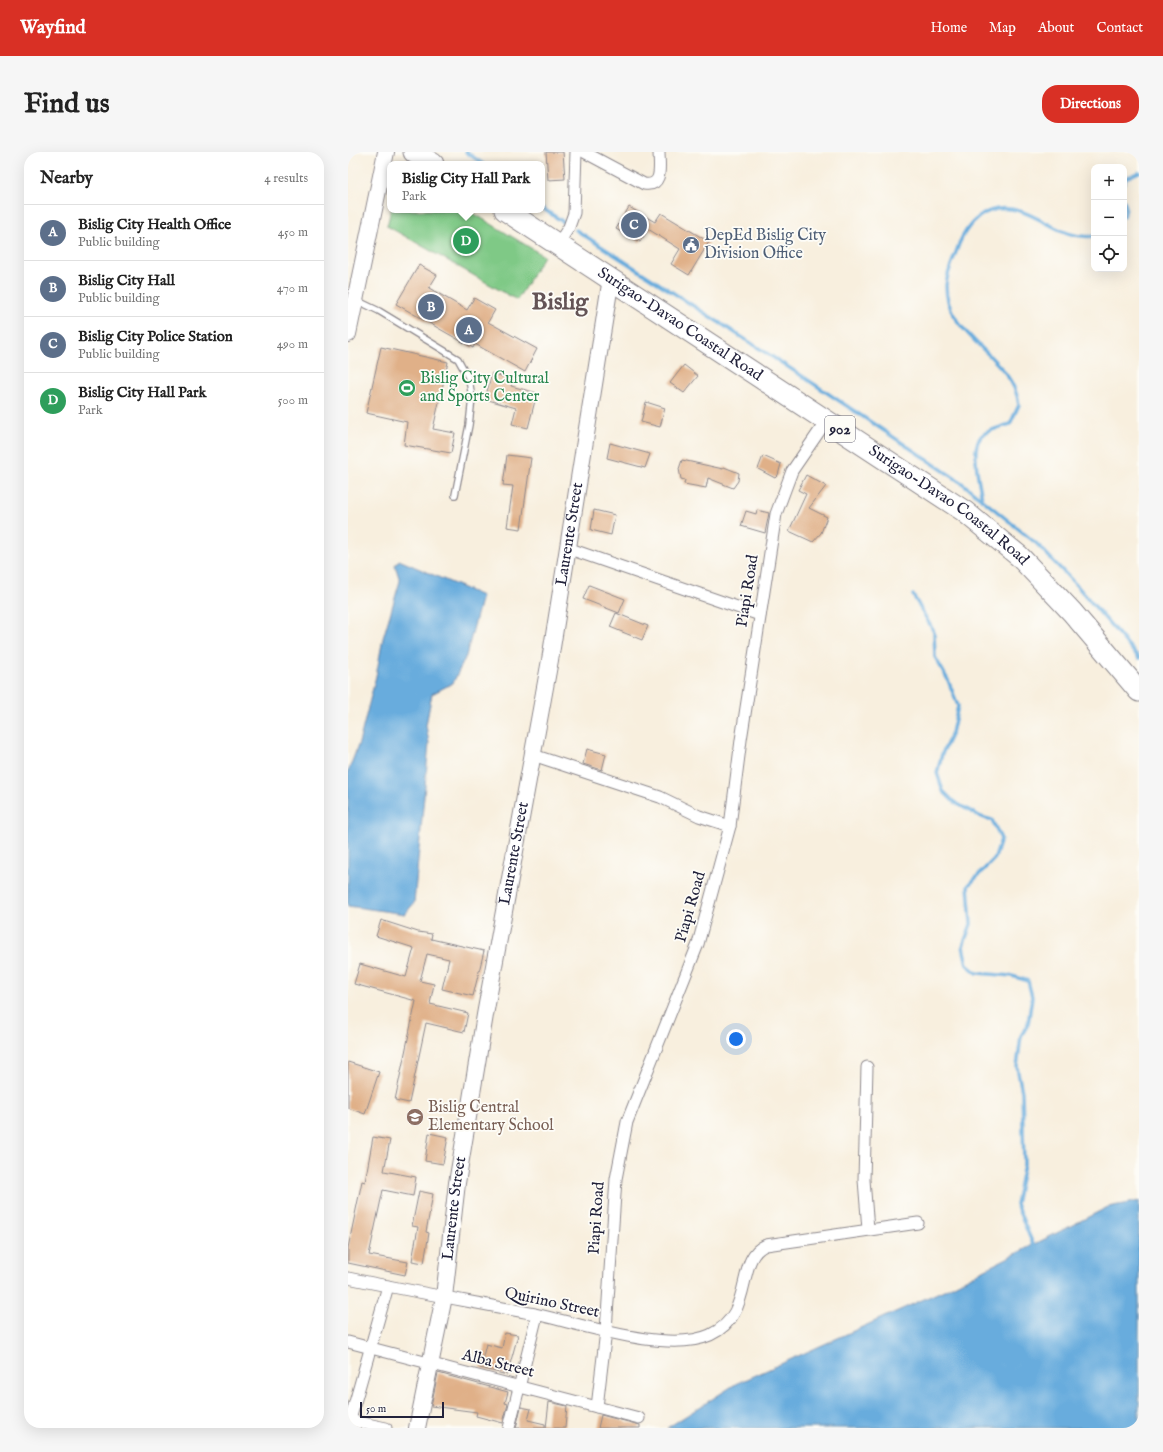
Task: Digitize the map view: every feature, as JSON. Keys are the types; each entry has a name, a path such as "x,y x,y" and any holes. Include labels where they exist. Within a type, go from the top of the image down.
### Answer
{"highway":[{"path":"414,152 428,161"},
{"name":"Surigao-Davao Coastal Road","path":"510,213 611,278 964,511 1019,556 1072,612 1139,691"}],"street":[{"path":"348,334 386,152"},
{"path":"558,244 569,227 574,213 576,152"},
{"path":"584,152 644,184 650,184 656,182 659,178 659,152"},
{"name":"Laurente Street","path":"417,1428 444,1297 460,1168 485,1015 533,755 611,278"},
{"name":"Piapi Road","path":"597,1407 606,1331 616,1179 627,1122 698,944 730,826 776,514 792,471 827,420"},
{"path":"567,548 760,615"},
{"path":"533,755 660,797 699,816 730,826"},
{"path":"867,1067 864,1180 868,1229"},
{"name":"Quirino Street","path":"348,1278 537,1315 606,1331 659,1341 682,1342 710,1335 728,1324 737,1308 751,1258 759,1248 766,1245 868,1229 918,1223"},
{"path":"386,1428 349,1422 388,1286"},
{"path":"509,1428 537,1315"},
{"name":"Alba Street","path":"348,1342 639,1418"}],"lane":[{"path":"356,300 379,311 458,359 469,378 472,398 470,426 455,495"}],"green space":[{"path":"390,213 473,213 544,256 517,300 387,226"}],"water":[{"path":"399,560 482,596 466,656 453,683 432,694 426,725 429,743 414,903 405,914 348,906 348,772 359,743 376,676 383,638 400,581 395,565"},
{"path":"1139,1201 1139,1428 667,1428 734,1385 944,1290 1108,1207"}],"building":[{"path":"546,152 563,152 565,179 548,180"},
{"name":"DepEd Bislig City Division Office","path":"629,207 655,222 661,213 709,242 689,275 671,264 680,249 648,229 640,242 616,229"},
{"path":"419,265 437,275 429,288 467,310 474,298 495,310 488,322 537,349 525,372 475,344 473,348 396,304"},
{"name":"Bislig City Cultural and Sports Center","path":"381,347 448,362 433,429 455,433 451,453 404,445 407,422 366,413"},
{"path":"684,365 698,376 684,393 670,383"},
{"path":"492,373 513,380 511,386 537,393 528,428 512,424 516,408 485,399"},
{"path":"646,402 665,408 660,427 641,422"},
{"path":"610,443 650,454 645,468 607,458"},
{"path":"507,455 531,458 521,529 507,527 513,486 503,485"},
{"path":"763,456 781,464 778,475 775,478 758,469"},
{"path":"682,460 723,469 724,467 739,473 738,481 733,488 708,478 706,488 684,484 685,480 681,479 679,469"},
{"path":"806,475 826,486 809,508 827,517 821,533 813,542 789,531 806,494 798,490"},
{"path":"594,510 615,515 611,535 591,530"},
{"path":"757,510 769,513 765,533 741,526 746,511 756,514"},
{"path":"589,585 625,599 619,613 583,599"},
{"path":"616,613 648,626 642,640 610,627"},
{"path":"587,749 606,754 602,770 583,764"},
{"path":"381,920 418,932 432,934 431,939 484,951 473,996 442,989 449,959 427,954 420,981 434,984 430,1004 468,1013 464,1032 426,1023 409,1103 395,1100 416,1001 354,984 360,964 406,977 414,948 376,936"},
{"path":"348,1062 379,1072 365,1114 348,1108"},
{"path":"429,1133 448,1137 443,1164 425,1161"},
{"path":"373,1137 390,1140 384,1171 416,1177 413,1196 383,1190 369,1255 408,1262 405,1275 348,1263 348,1248 362,1181 365,1182"},
{"path":"419,1191 433,1194 426,1232 429,1233 424,1263 412,1261 418,1227 412,1226"},
{"path":"505,1333 518,1335 507,1375 480,1368 486,1344 502,1348"},
{"path":"438,1373 508,1392 505,1403 508,1404 503,1423 476,1416 477,1412 431,1406"},
{"path":"549,1402 567,1406 565,1428 546,1428"},
{"path":"521,1407 531,1409 528,1420 545,1424 545,1428 516,1428"},
{"path":"601,1415 640,1425 640,1428 598,1428"}],"waterway":[{"path":"466,152 479,161"},
{"path":"1127,178 1139,172"},
{"path":"982,500 976,464 979,439 993,429 1010,424 1019,405 1014,388 1005,373 967,333 956,319 949,303 946,285 949,269 959,244 965,232 974,221 984,213 997,209 1009,209 1022,212 1033,216 1057,229 1081,236 1091,236"},
{"path":"545,210 565,223"},
{"path":"576,230 802,376 962,483 1037,544 1078,587 1139,658"},
{"path":"913,595 934,632 935,657 948,680 958,706 952,733 942,754 937,773 943,791 954,802 981,817 992,820 1001,839 995,858 968,886 971,924 963,946 967,965 977,973 1012,976 1028,981 1032,997 1028,1024 1021,1036 1017,1067 1022,1092 1024,1164 1016,1204 1035,1249"}],"place":[{"name":"Bislig City Police Station","path":"634,225"},
{"name":"Bislig City Hall Park","path":"466,241"},
{"name":"DepEd Bislig City Division Office","path":"691,245"},
{"name":"Bislig City Hall","path":"431,307"},
{"name":"Bislig City Health Office","path":"469,330"},
{"name":"Bislig City Cultural and Sports Center","path":"407,388"},
{"name":"Bislig Central Elementary School","path":"415,1117"}],"district":[{"name":"Bislig","path":"560,302"}]}
